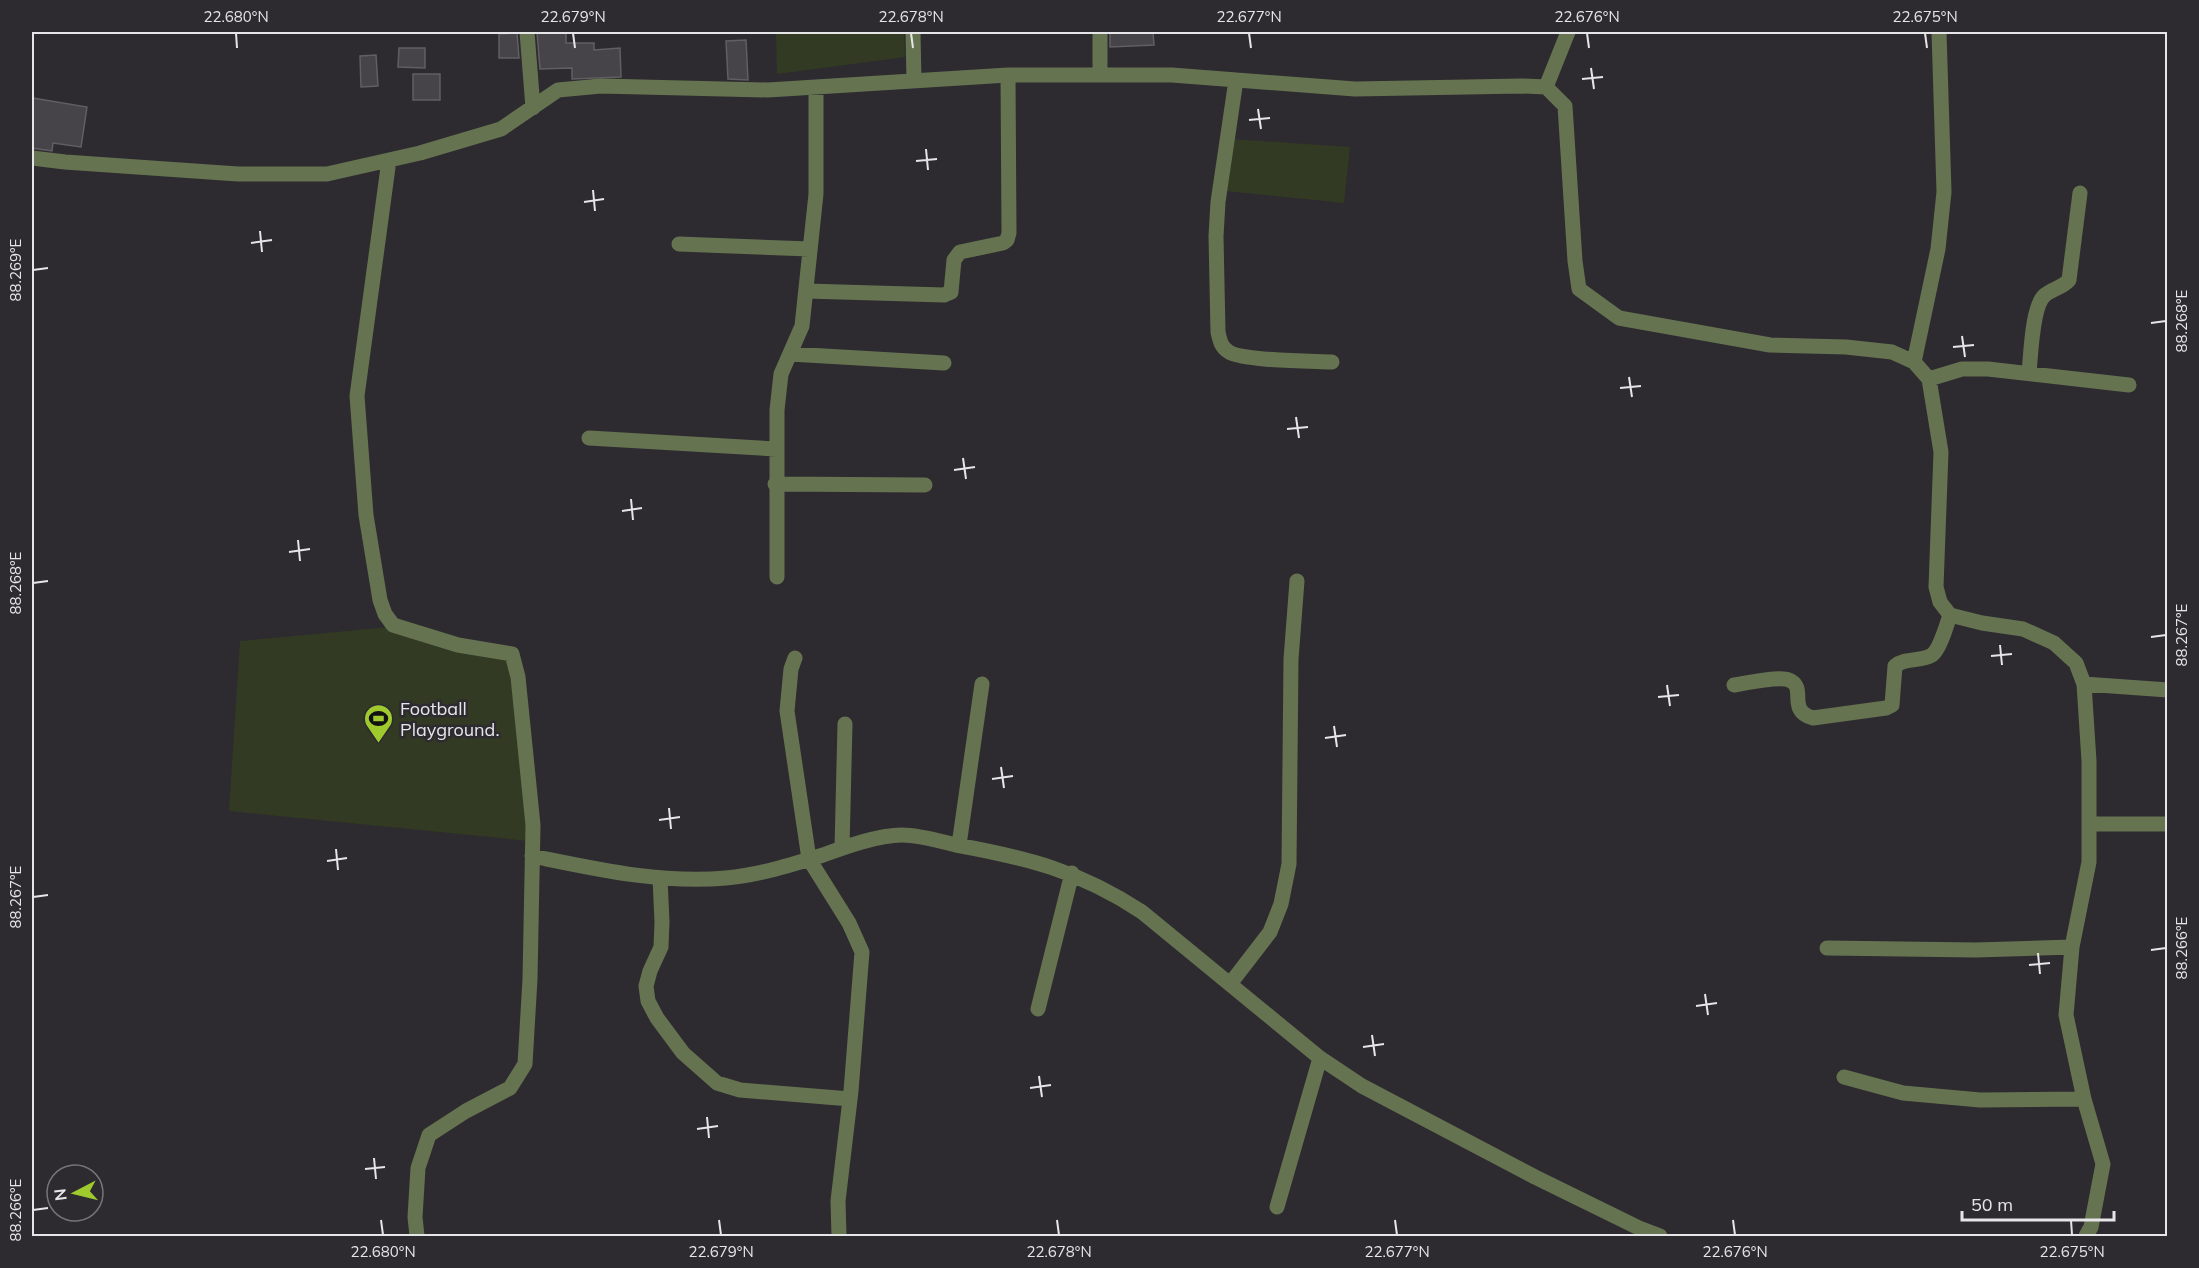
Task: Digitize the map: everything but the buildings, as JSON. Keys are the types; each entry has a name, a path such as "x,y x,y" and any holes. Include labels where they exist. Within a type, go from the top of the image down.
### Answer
{"street":[{"path":"527,32 533,108"},
{"path":"913,32 914,81"},
{"path":"1100,32 1100,75"},
{"path":"1546,87 1568,32"},
{"path":"1914,362 1938,249 1944,192 1939,32"},
{"path":"806,291 944,295 951,292 954,260 960,252 1003,243 1007,240 1010,233 1008,75"},
{"path":"32,158 238,174 327,174 389,160 501,129 558,90 601,86 768,90 1008,75 1172,75 1355,89 1546,87 1564,106 1579,290 1619,318 1770,345 1846,347 1892,352 1914,362 1929,380 1941,452 1936,587 1940,602 1950,615 1982,623 2023,629 2054,643 2076,663 2084,684 2089,761 2089,862 2072,947 2066,1014 2084,1100 2103,1164 2091,1227 2086,1236"},
{"path":"1236,80 1218,202 1216,236 1218,332 1222,346 1231,353 1247,357 1332,362"},
{"path":"777,577 777,410 782,374 802,326 816,194 816,87"},
{"path":"389,160 357,396 366,515 380,600 393,626 458,645 512,654 518,677 532,825 530,979 525,1064 510,1088 466,1111 429,1135 418,1168 415,1217 417,1236"},
{"path":"2029,372 2037,306 2043,296 2065,285 2069,280 2080,193"},
{"path":"680,244 810,249"},
{"path":"790,354 944,363"},
{"path":"1929,380 1962,369 1988,369 2129,385"},
{"path":"589,438 776,449"},
{"path":"776,484 925,485"},
{"path":"1230,984 1270,932 1281,904 1289,864 1291,659 1297,581"},
{"path":"1734,685 1790,680 1795,685 1800,711 1804,716 1813,718 1886,708 1892,705 1895,666 1901,661 1931,656 1936,650 1950,615"},
{"path":"795,658 791,669 787,711 809,859 849,923 862,952 850,1099 838,1201 839,1236"},
{"path":"959,845 982,684"},
{"path":"2084,684 2168,690"},
{"path":"842,848 845,724"},
{"path":"2089,824 2168,824"},
{"path":"532,856 591,868 660,878 725,878 772,870 859,843 902,835 1015,856 1072,873 1114,894 1142,912 1320,1058 1362,1086 1534,1177 1657,1236"},
{"path":"1038,1009 1072,873"},
{"path":"660,878 661,948 645,986 648,1001 657,1018 683,1053 717,1083 740,1090 850,1099"},
{"path":"1827,948 1976,950 2072,947"},
{"path":"1277,1207 1320,1058"},
{"path":"1844,1077 1903,1093 1980,1100 2084,1100"}],"green space":[{"path":"776,32 904,32 905,57 777,74"},
{"path":"1232,139 1350,147 1344,203 1226,191"},
{"name":"Football Playground.","path":"390,627 512,654 529,841 229,811 240,641"}],"place":[{"name":"Football Playground.","path":"379,744"}]}
